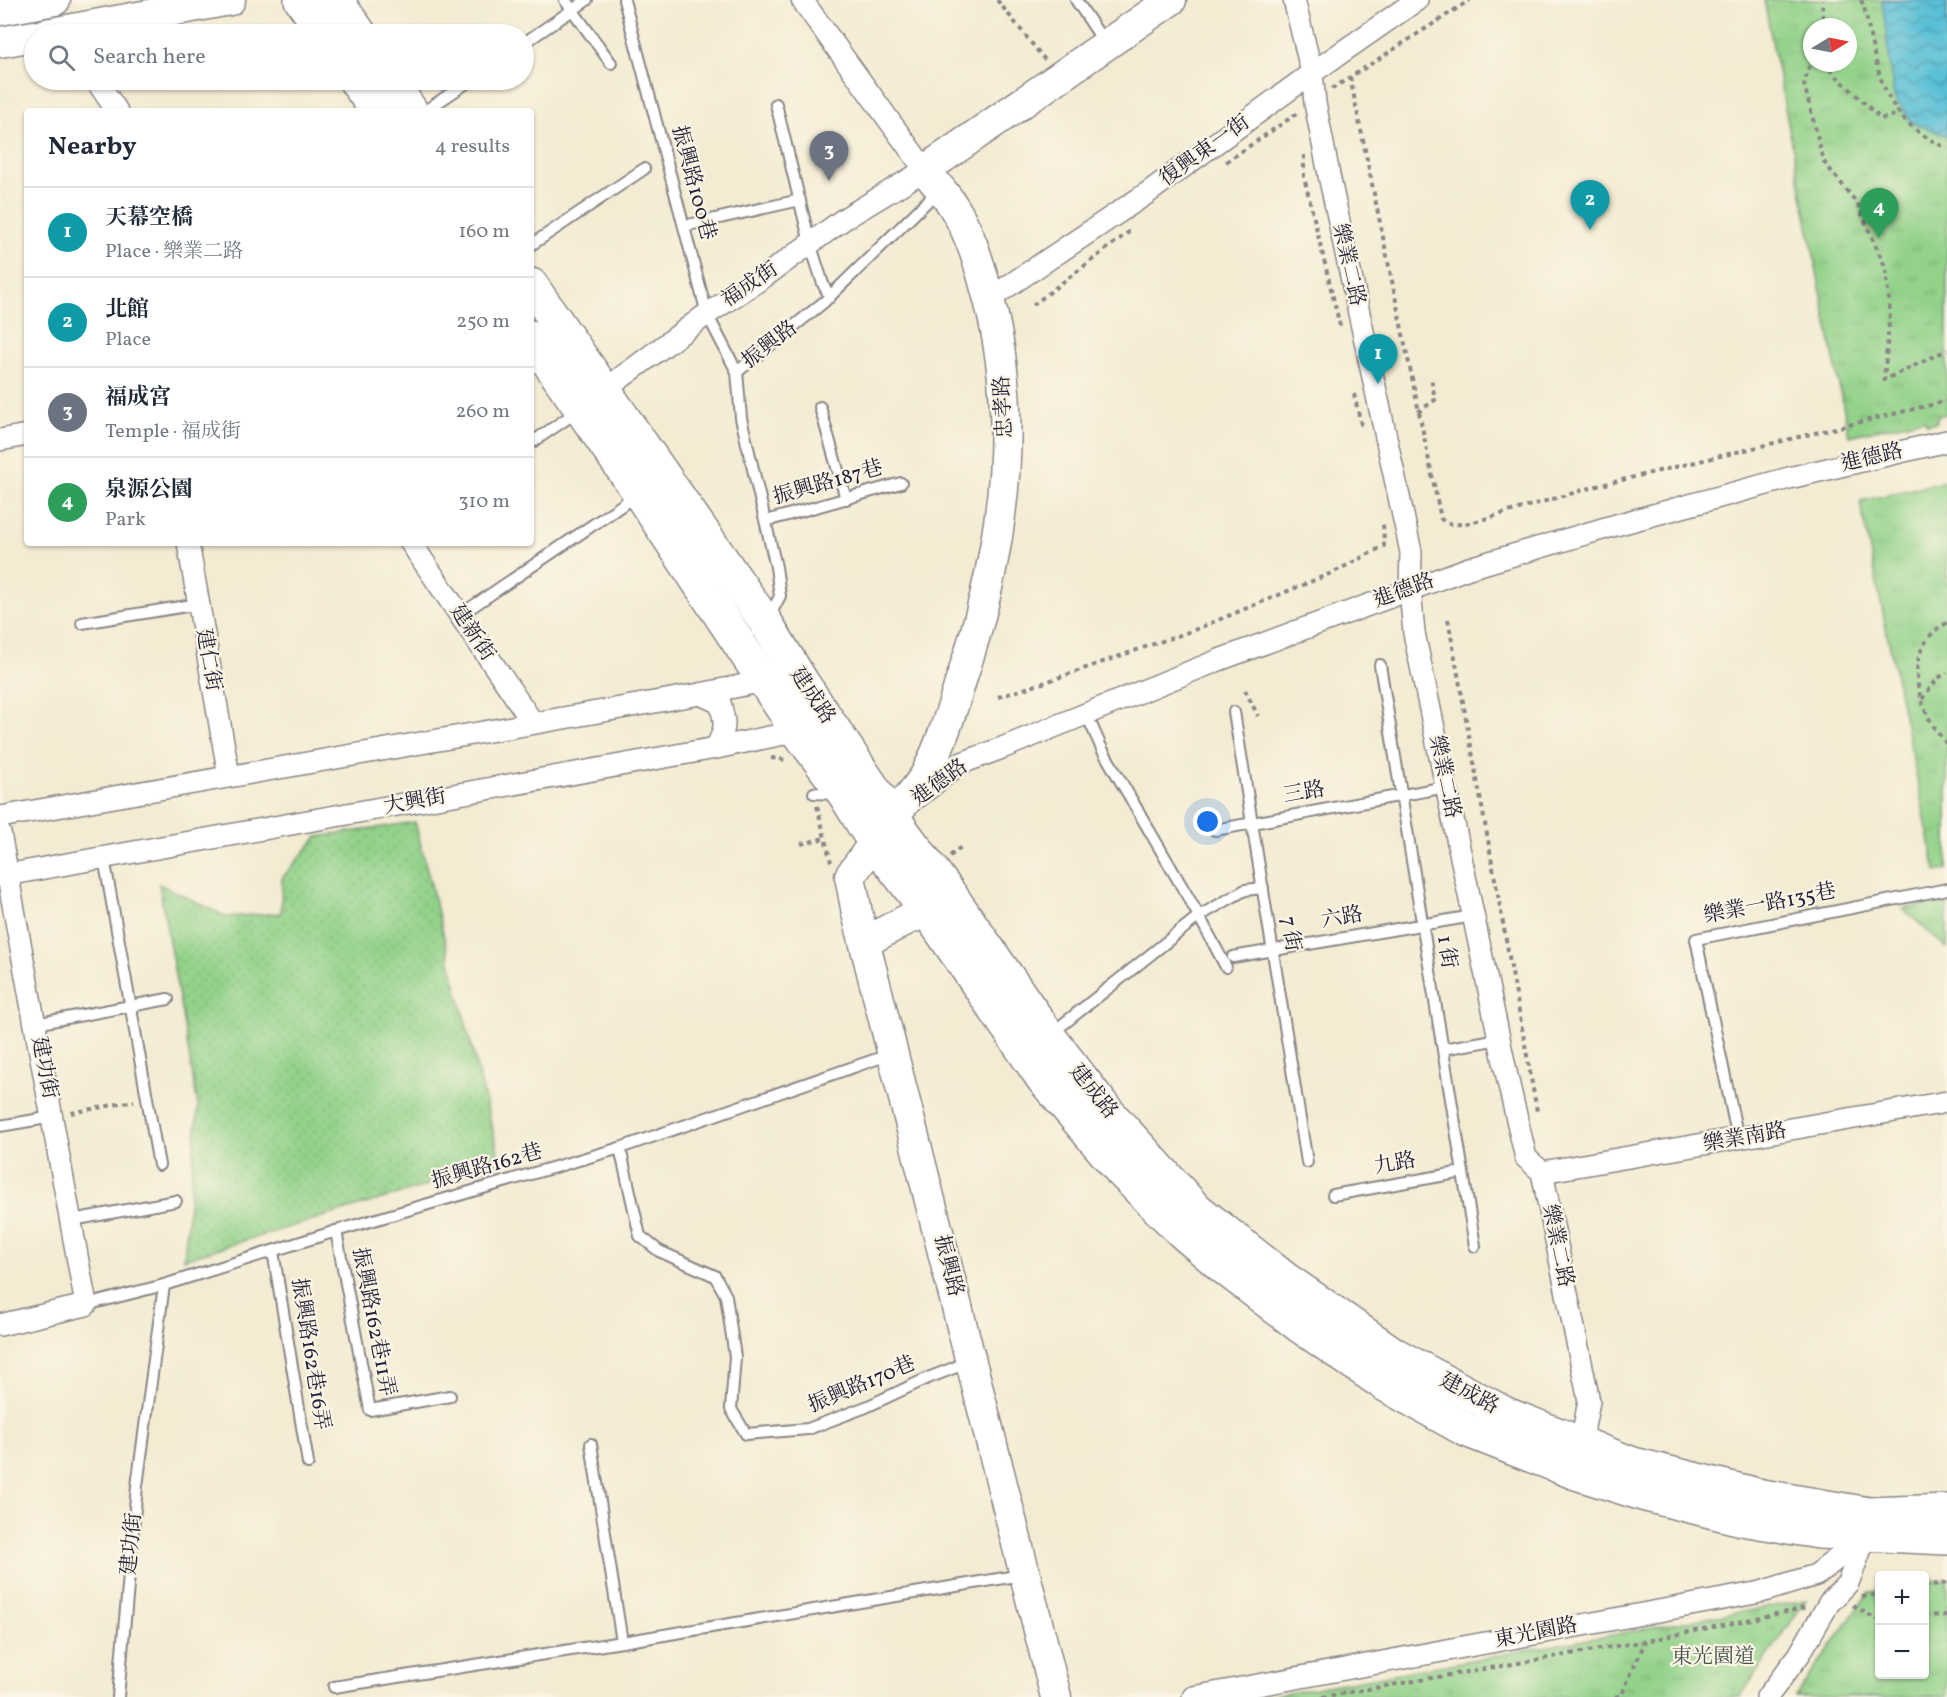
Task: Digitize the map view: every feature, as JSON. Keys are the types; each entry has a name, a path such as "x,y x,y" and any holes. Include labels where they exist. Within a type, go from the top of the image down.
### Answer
{"main road":[{"path":"109,24 230,0"},
{"path":"301,0 318,24"},
{"path":"336,0 353,24"},
{"name":"振興路","path":"933,180 1059,79 1172,0"},
{"path":"0,9 42,1"},
{"path":"0,42 24,38"},
{"path":"362,90 375,108"},
{"path":"397,90 409,108"},
{"name":"忠孝路","path":"883,830 924,777 934,756 974,638 994,559 1004,494 1007,445 1002,363 989,299 978,261 966,232 953,206 933,180"},
{"name":"建成路","path":"534,291 640,494 796,729 830,794 883,830 949,893 1048,1035 1106,1110 1195,1208 1260,1260 1394,1354 1506,1414 1646,1495 1742,1519 1820,1532 1947,1511"},
{"name":"建成路","path":"534,339 592,399 766,623 826,716 883,830 928,912 1063,1104 1122,1172 1181,1231 1223,1267 1301,1327 1384,1384 1466,1430 1577,1457"},
{"name":"振興路","path":"883,830 850,876 1056,1697"},
{"path":"865,942 908,919 928,912"},
{"name":"建成路","path":"1868,1525 1947,1538"}],"street":[{"name":"忠孝路","path":"802,0 933,180"},
{"name":"樂業二路","path":"1294,0 1312,73 1315,103 1411,552 1410,589 1414,633 1499,1039 1526,1158 1542,1172 1590,1401 1577,1457"},
{"name":"復興東一街","path":"989,299 1146,194 1417,0"},
{"path":"42,1 53,24"},
{"path":"103,90 115,108"},
{"name":"福成街","path":"592,399 707,314 761,279 844,219 933,180"},
{"path":"0,440 24,436"},
{"name":"進德路","path":"883,830 959,764 1219,660 1410,589 1469,568 1616,525 1790,478 1947,441"},
{"name":"建仁街","path":"189,546 229,776"},
{"name":"建新街","path":"413,546 534,723"},
{"path":"0,817 764,681"},
{"path":"700,694 720,703 726,721 724,732 716,748"},
{"name":"大興街","path":"4,875 716,748 779,735 826,716"},
{"name":"建功街","path":"0,833 4,875 53,1117 86,1305"},
{"name":"樂業南路","path":"1542,1172 1947,1102"},
{"path":"0,1325 86,1305"},
{"path":"1767,1697 1837,1602 1848,1583 1868,1525"},
{"name":"東光園路","path":"1193,1697 1761,1592 1816,1575 1868,1525"}],"lane":[{"path":"534,35 569,5 587,0"},
{"name":"振興路100巷","path":"624,0 707,314 737,372"},
{"path":"1076,0 1106,45"},
{"path":"569,5 610,63"},
{"path":"429,108 456,90"},
{"path":"776,104 810,243 823,284 830,297"},
{"path":"534,243 644,169"},
{"name":"振興路","path":"766,623 780,596 766,521 741,418 737,372 830,297 933,180"},
{"path":"684,226 801,200"},
{"path":"534,441 592,399"},
{"path":"820,407 846,499"},
{"name":"振興路187巷","path":"766,521 901,483"},
{"path":"460,615 640,494"},
{"path":"82,623 199,604"},
{"name":"1 街","path":"1380,665 1475,1246"},
{"name":"7 街","path":"1234,712 1307,1162"},
{"path":"1086,713 1102,749 1226,967"},
{"name":"三路","path":"1215,830 1446,787"},
{"path":"104,858 159,1165"},
{"path":"1048,1035 1199,916 1245,890 1263,888"},
{"name":"樂業一路135巷","path":"1738,1139 1696,939 1947,889"},
{"name":"六路","path":"1233,957 1473,915"},
{"path":"35,1024 130,1008 168,999"},
{"path":"1443,1049 1499,1039"},
{"name":"振興路162巷","path":"86,1305 164,1285 336,1231 620,1148 894,1053"},
{"path":"0,1126 53,1117"},
{"name":"振興路170巷","path":"620,1148 640,1236 659,1251 715,1276 726,1296 735,1357 731,1409 746,1434 808,1429 866,1407 972,1360"},
{"name":"九路","path":"1333,1195 1463,1172"},
{"path":"72,1220 176,1201"},
{"name":"振興路162巷11弄","path":"336,1231 370,1410 450,1396"},
{"name":"振興路162巷16弄","path":"273,1251 308,1463"},
{"name":"建功街","path":"118,1697 137,1486 164,1285"},
{"path":"591,1444 622,1642"},
{"path":"334,1687 622,1642 1025,1574"}],"path":[{"path":"997,0 1059,79"},
{"path":"1225,163 1350,77 1470,0"},
{"path":"1822,0 1823,18"},
{"path":"1861,0 1879,76 1898,114 1928,140 1947,148"},
{"path":"1808,72 1804,84 1824,162 1857,203 1886,269 1890,312 1884,380 1947,350"},
{"path":"1832,72 1881,119 1898,114"},
{"path":"1350,77 1441,519 1454,525 1474,522 1620,480 1947,401"},
{"path":"1033,305 1130,231"},
{"path":"1418,412 1435,400 1431,377"},
{"path":"1354,394 1360,424"},
{"path":"998,697 1194,630 1334,572 1384,546"},
{"path":"1448,619 1538,1117"},
{"path":"1947,628 1946,623 1933,632 1923,646 1916,665 1927,715 1947,744"},
{"path":"1922,699 1938,678 1947,673"},
{"path":"1245,690 1258,716"},
{"path":"801,843 825,838"},
{"path":"53,1117 147,1098"},
{"path":"1929,1585 1947,1582"},
{"path":"1322,1697 1646,1641 1837,1602 1875,1619"},
{"path":"1929,1616 1947,1615"},
{"path":"1615,1697 1622,1694 1646,1641"}],"green space":[{"path":"1764,0 1947,0 1947,413 1937,417 1937,422 1927,424 1924,419 1849,436"},
{"path":"1947,481 1947,870 1936,872 1860,501"},
{"path":"415,822 501,1163 184,1259 198,1106 159,884 227,917 281,913 282,878 317,837"},
{"path":"1947,900 1947,948 1903,909"},
{"name":"東光園道","path":"1947,1579 1947,1697 1795,1697 1869,1592 1875,1591 1875,1679 1929,1679 1929,1581"},
{"name":"東光園道","path":"1806,1600 1740,1697 1265,1697 1785,1604"}],"water":[{"path":"1882,0 1947,0 1947,136 1911,122 1894,97"}],"place":[{"name":"福成宮","path":"829,181"},
{"name":"北館","path":"1590,230"},
{"name":"泉源公園","path":"1879,238"},
{"name":"天幕空橋","path":"1378,384"}]}
